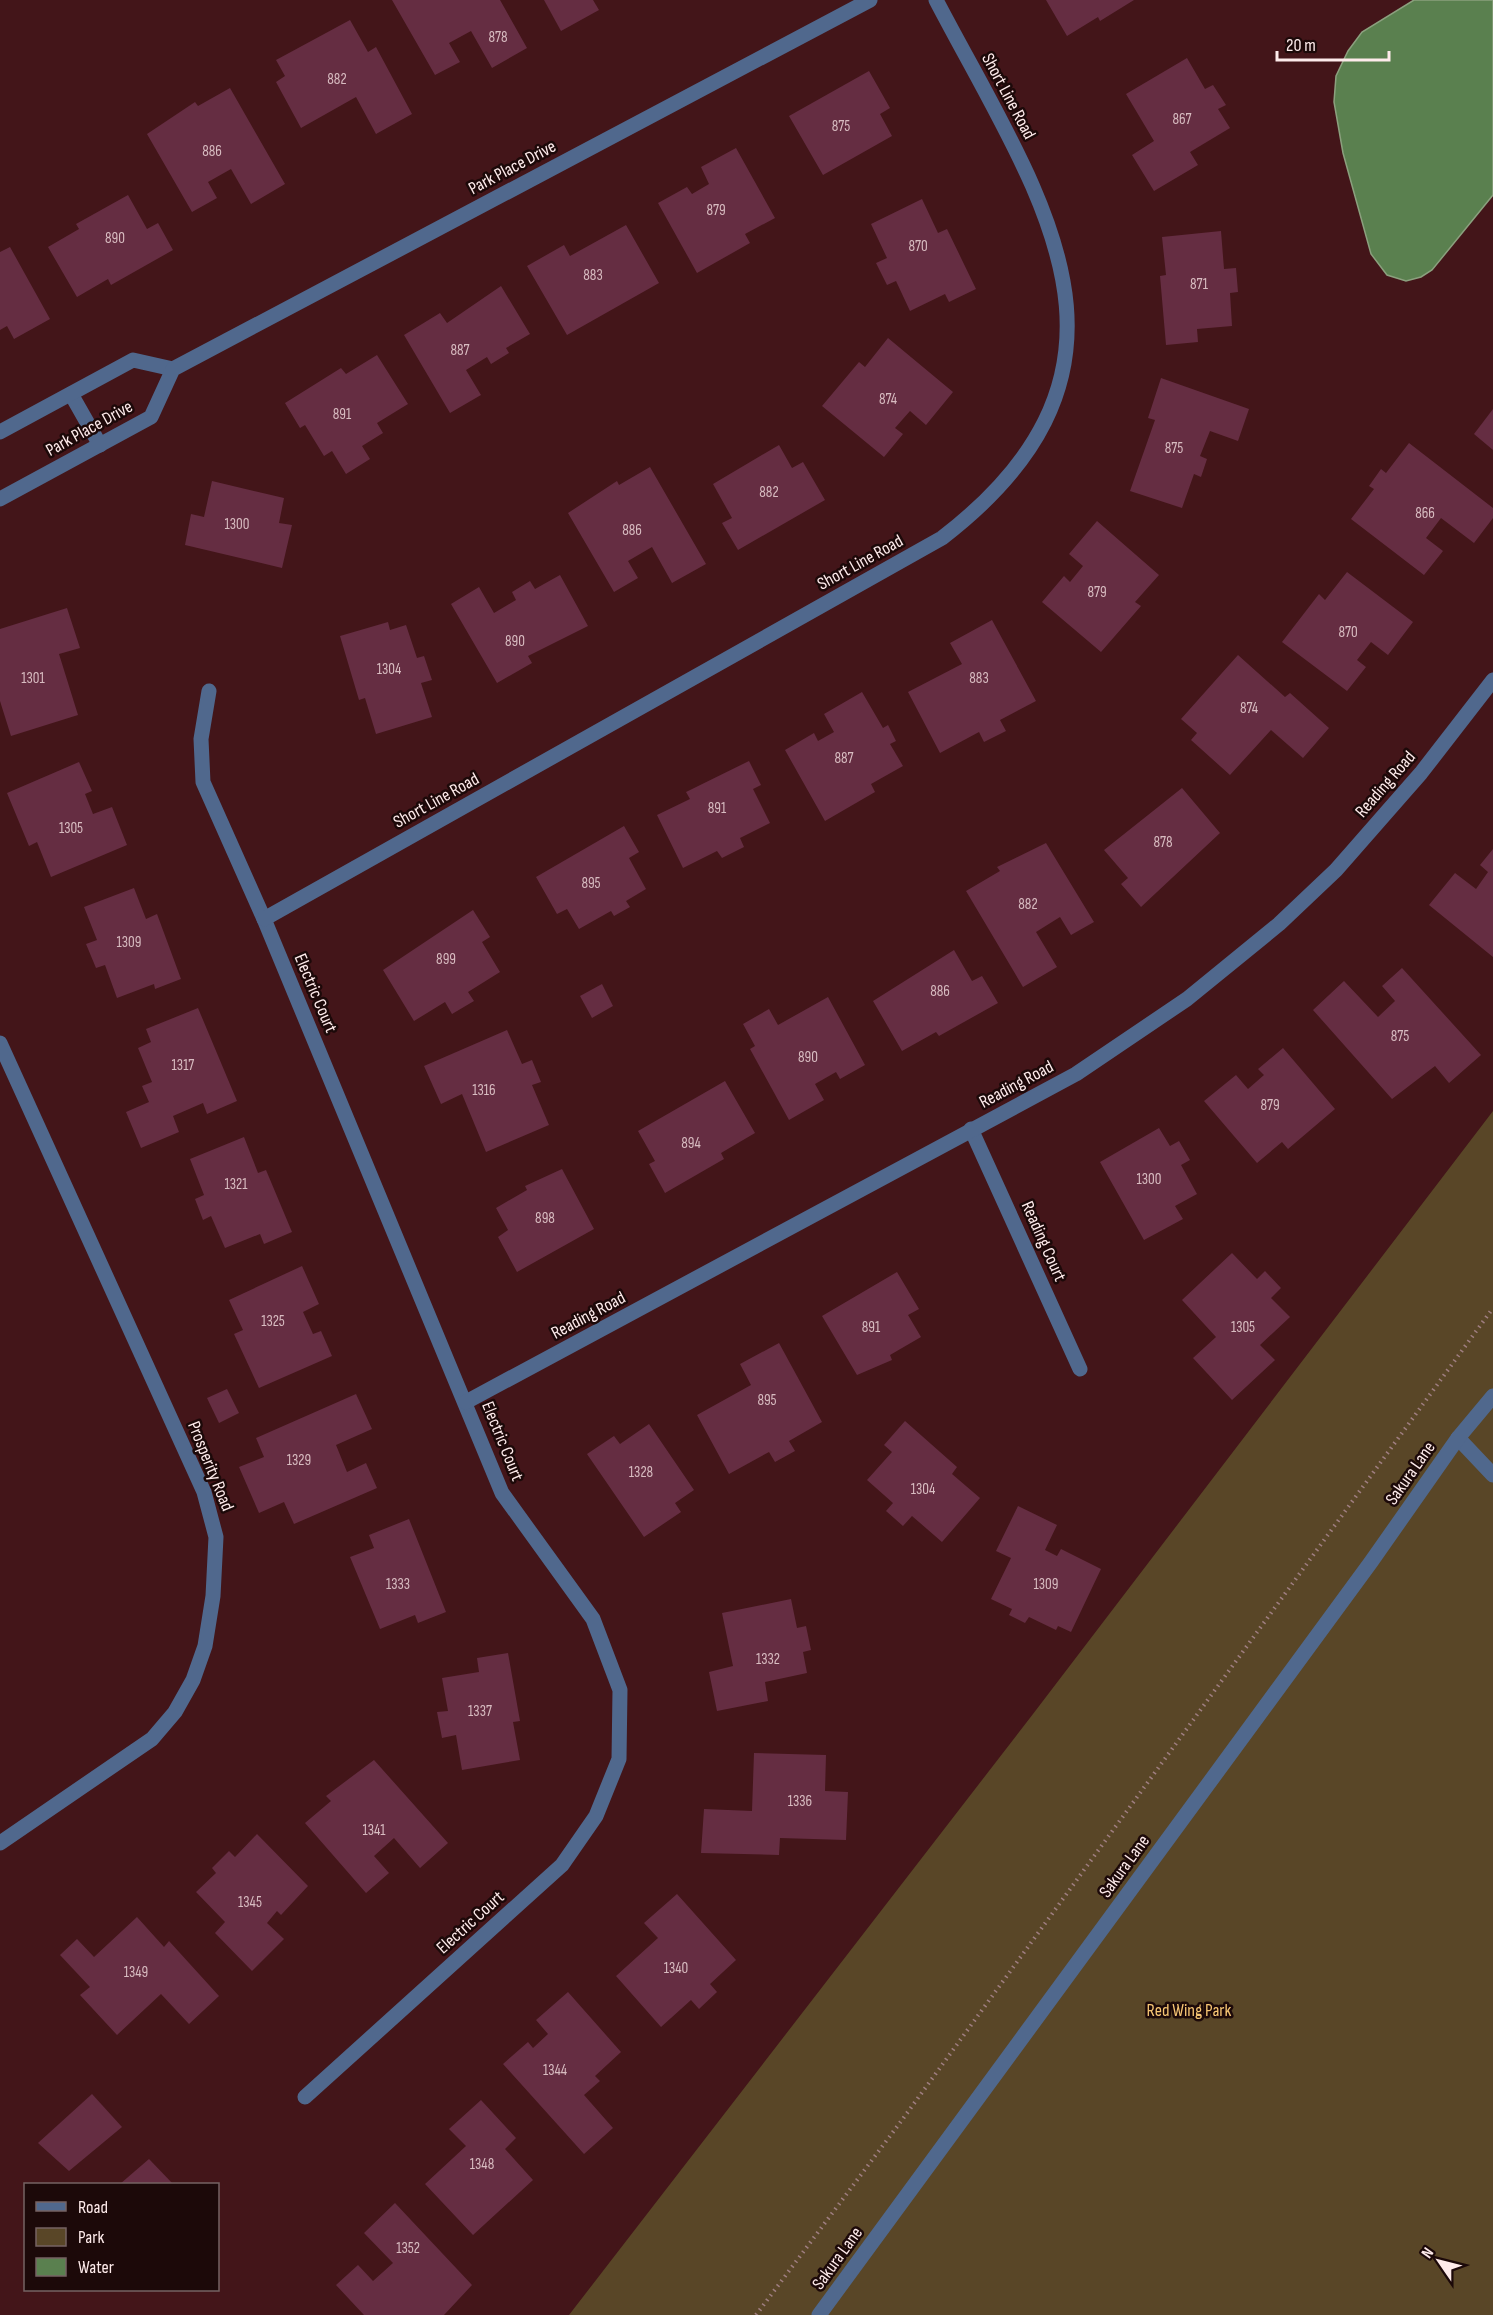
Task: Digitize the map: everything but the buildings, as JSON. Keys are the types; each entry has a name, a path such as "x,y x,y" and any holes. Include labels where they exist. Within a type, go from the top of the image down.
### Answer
{"street":[{"name":"Park Place Drive","path":"0,499 151,417 173,369 870,0"},
{"name":"Short Line Road","path":"264,919 942,538 992,496 1032,444 1061,382 1067,351 1066,284 1059,253 1035,189 936,0"},
{"path":"0,432 132,360 173,369"},
{"path":"71,394 100,445"},
{"name":"Reading Road","path":"465,1402 1076,1074 1188,999 1279,924 1336,870 1421,773 1493,680"},
{"name":"Electric Court","path":"209,691 201,740 202,782 264,919 502,1492 593,1618 620,1690 619,1759 596,1816 562,1865 305,2097"},
{"name":"Prosperity Road","path":"0,1043 204,1492 216,1537 213,1596 205,1646 193,1680 175,1712 152,1739 0,1843"},
{"name":"Reading Court","path":"971,1129 1080,1369"},
{"name":"Sakura Lane","path":"819,2315 1371,1562 1458,1437 1493,1396"},
{"name":"Sakura Lane","path":"1458,1437 1493,1475"}],"path":[{"path":"756,2315 909,2111 1493,1308"},
{"path":"759,2310 765,2315"}],"green space":[{"name":"Red Wing Park","path":"1493,1111 1493,2315 569,2315 1033,1714"}],"water":[{"path":"1414,0 1493,0 1493,195 1432,270 1421,277 1406,281 1387,275 1371,254 1343,153 1334,102 1336,76 1348,51 1362,32"}]}
